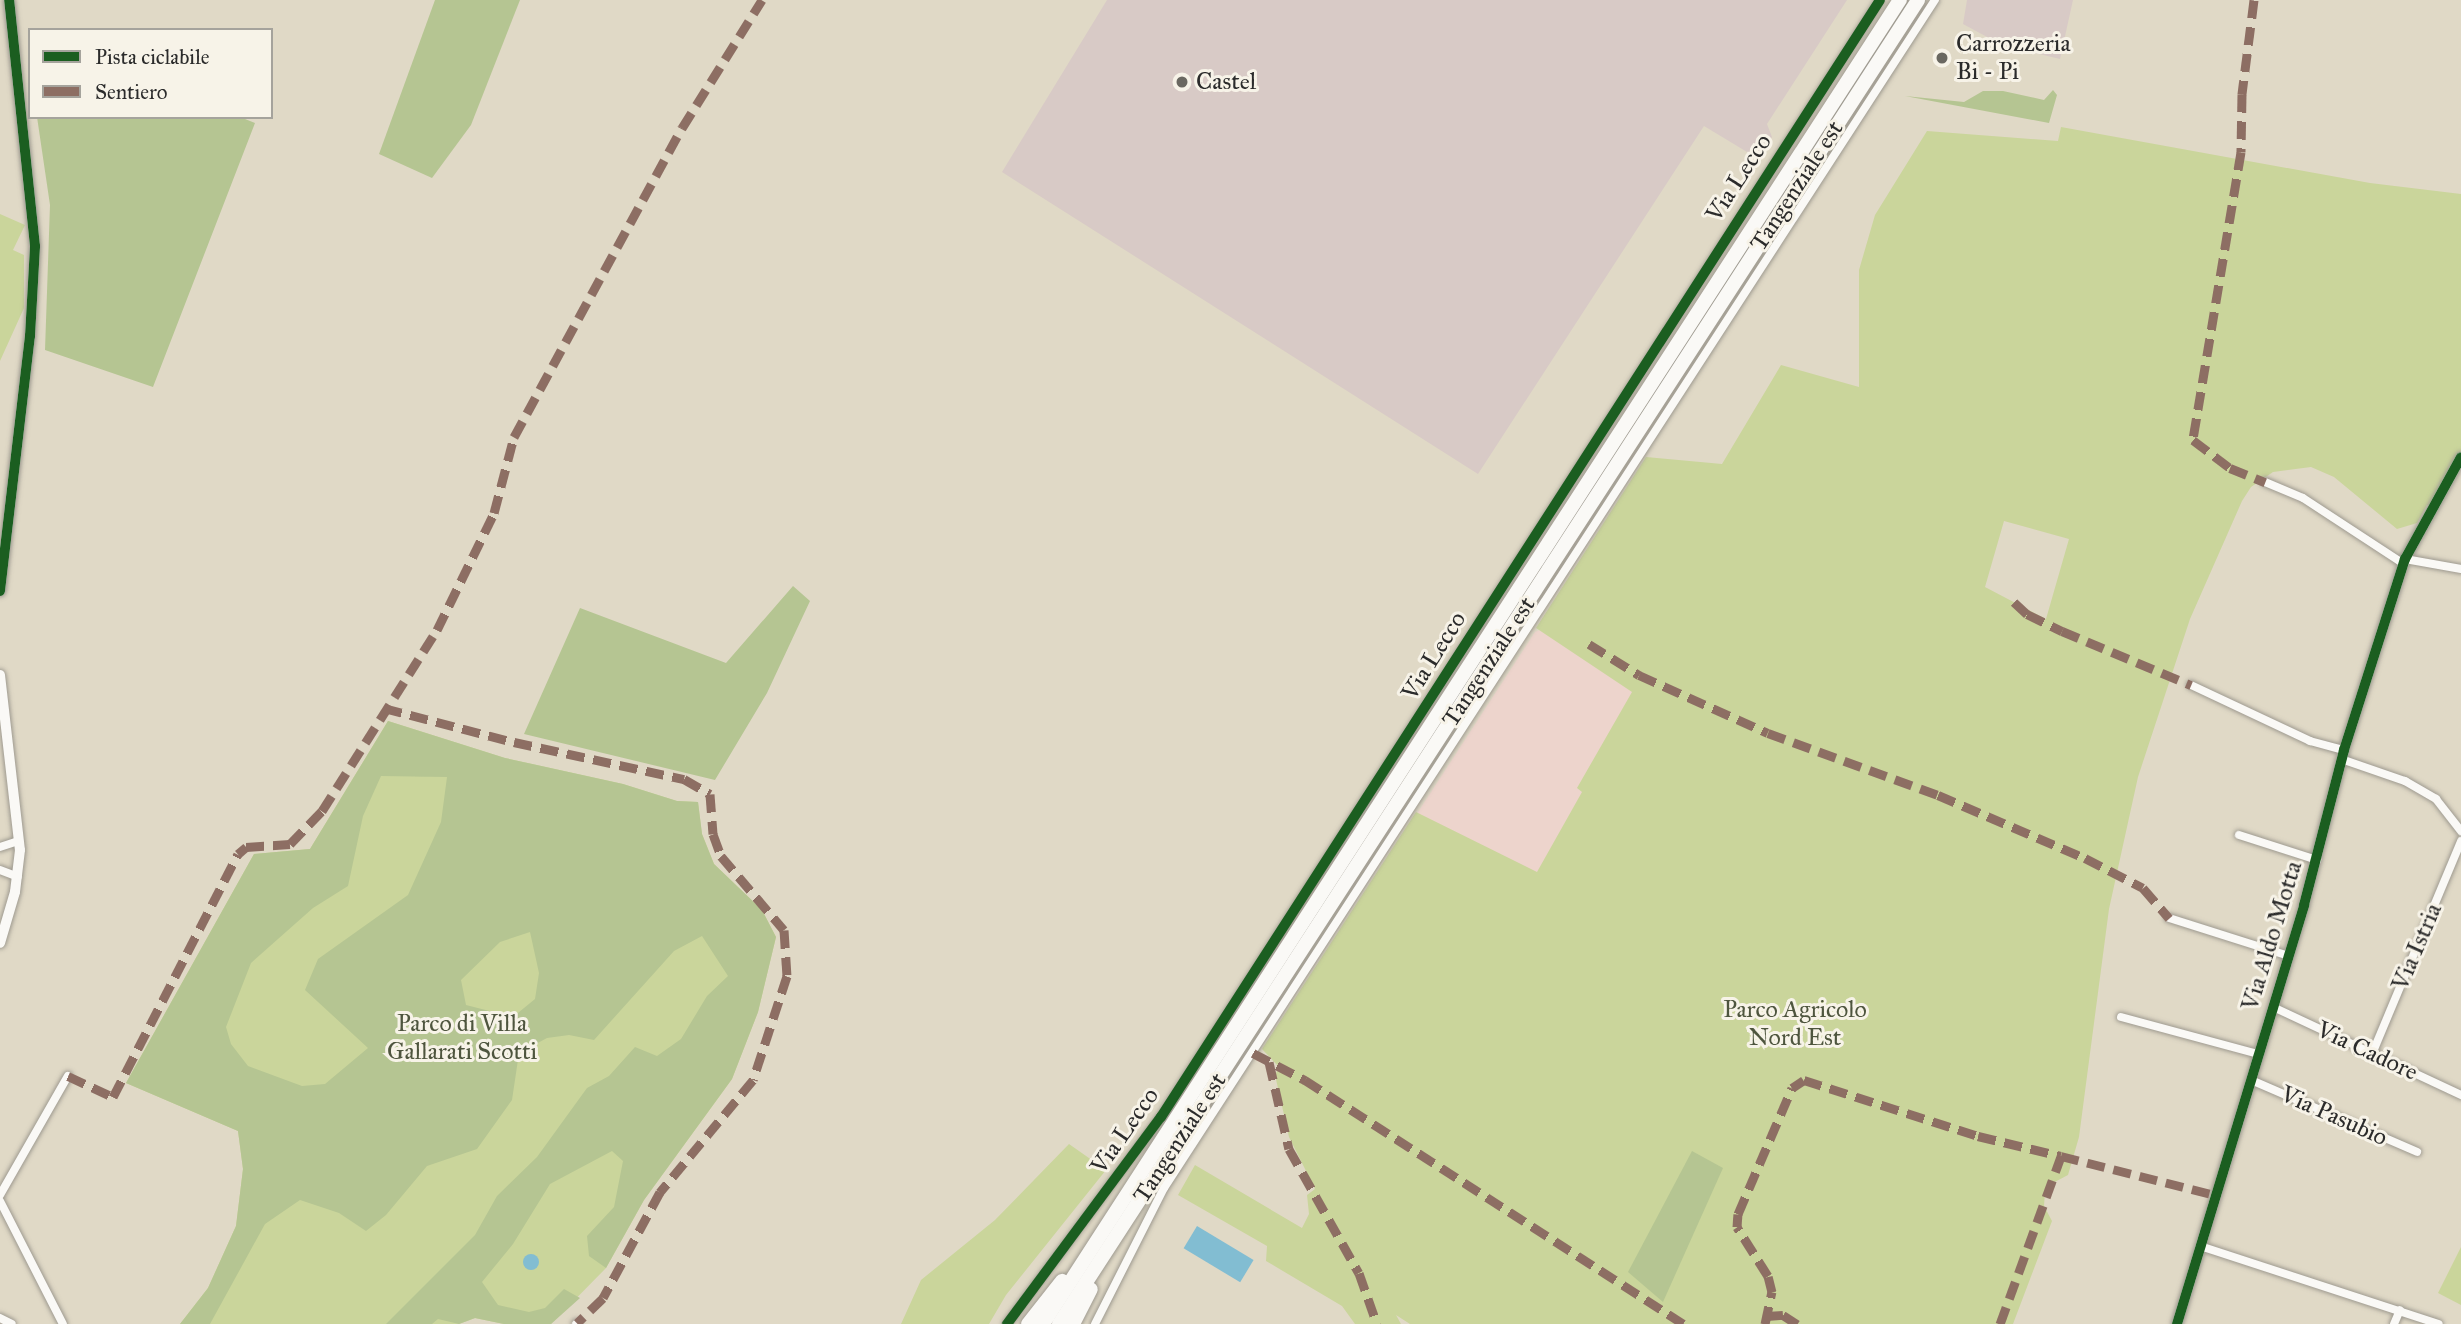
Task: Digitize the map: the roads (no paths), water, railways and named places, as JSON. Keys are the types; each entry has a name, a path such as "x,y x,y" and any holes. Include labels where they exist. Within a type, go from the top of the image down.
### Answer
{"highway":[{"name":"Tangenziale est","path":"1059,1324 1106,1239 1900,0"},
{"name":"Tangenziale est","path":"1043,1324 1106,1239 1918,0"},
{"path":"1028,1324 1106,1239"},
{"path":"1073,1324 1106,1239"}],"street":[{"path":"0,590 30,336 35,246 9,0"},
{"name":"Via Lecco","path":"1007,1324 1161,1117 1880,0"},
{"path":"1095,1324 1164,1188 1935,0"},
{"name":"Via Aldo Motta","path":"2177,1324 2289,956 2344,755 2404,562 2461,457"},
{"path":"2266,481 2303,498 2404,562 2461,569"},
{"path":"0,675 19,841 18,877 0,943"},
{"path":"2191,685 2310,741 2405,781 2437,799 2460,829"},
{"path":"2239,835 2317,860"},
{"path":"0,847 19,841"},
{"name":"Via Istria","path":"2372,1054 2461,841"},
{"path":"0,870 18,877"},
{"path":"2169,919 2289,956"},
{"name":"Via Cadore","path":"2273,1007 2461,1096"},
{"path":"2122,1017 2258,1054"},
{"path":"0,1195 68,1076"},
{"name":"Via Pasubio","path":"2251,1080 2417,1152"},
{"path":"0,1201 63,1324"},
{"path":"2200,1246 2439,1324"},
{"path":"2394,1324 2399,1310"},
{"path":"0,1318 12,1324"}],"water":[{"path":"1197,1226 1254,1260 1240,1282 1184,1248"},
{"path":"531,1254 539,1262 531,1270 523,1262"}],"place":[{"name":"Carrozzeria Bi - Pi","path":"1942,58"},
{"name":"Castel","path":"1182,82"}],"park label":[{"name":"Parco Agricolo Nord Est","path":"1795,1024"},
{"name":"Parco di Villa Gallarati Scotti","path":"462,1038"}]}
